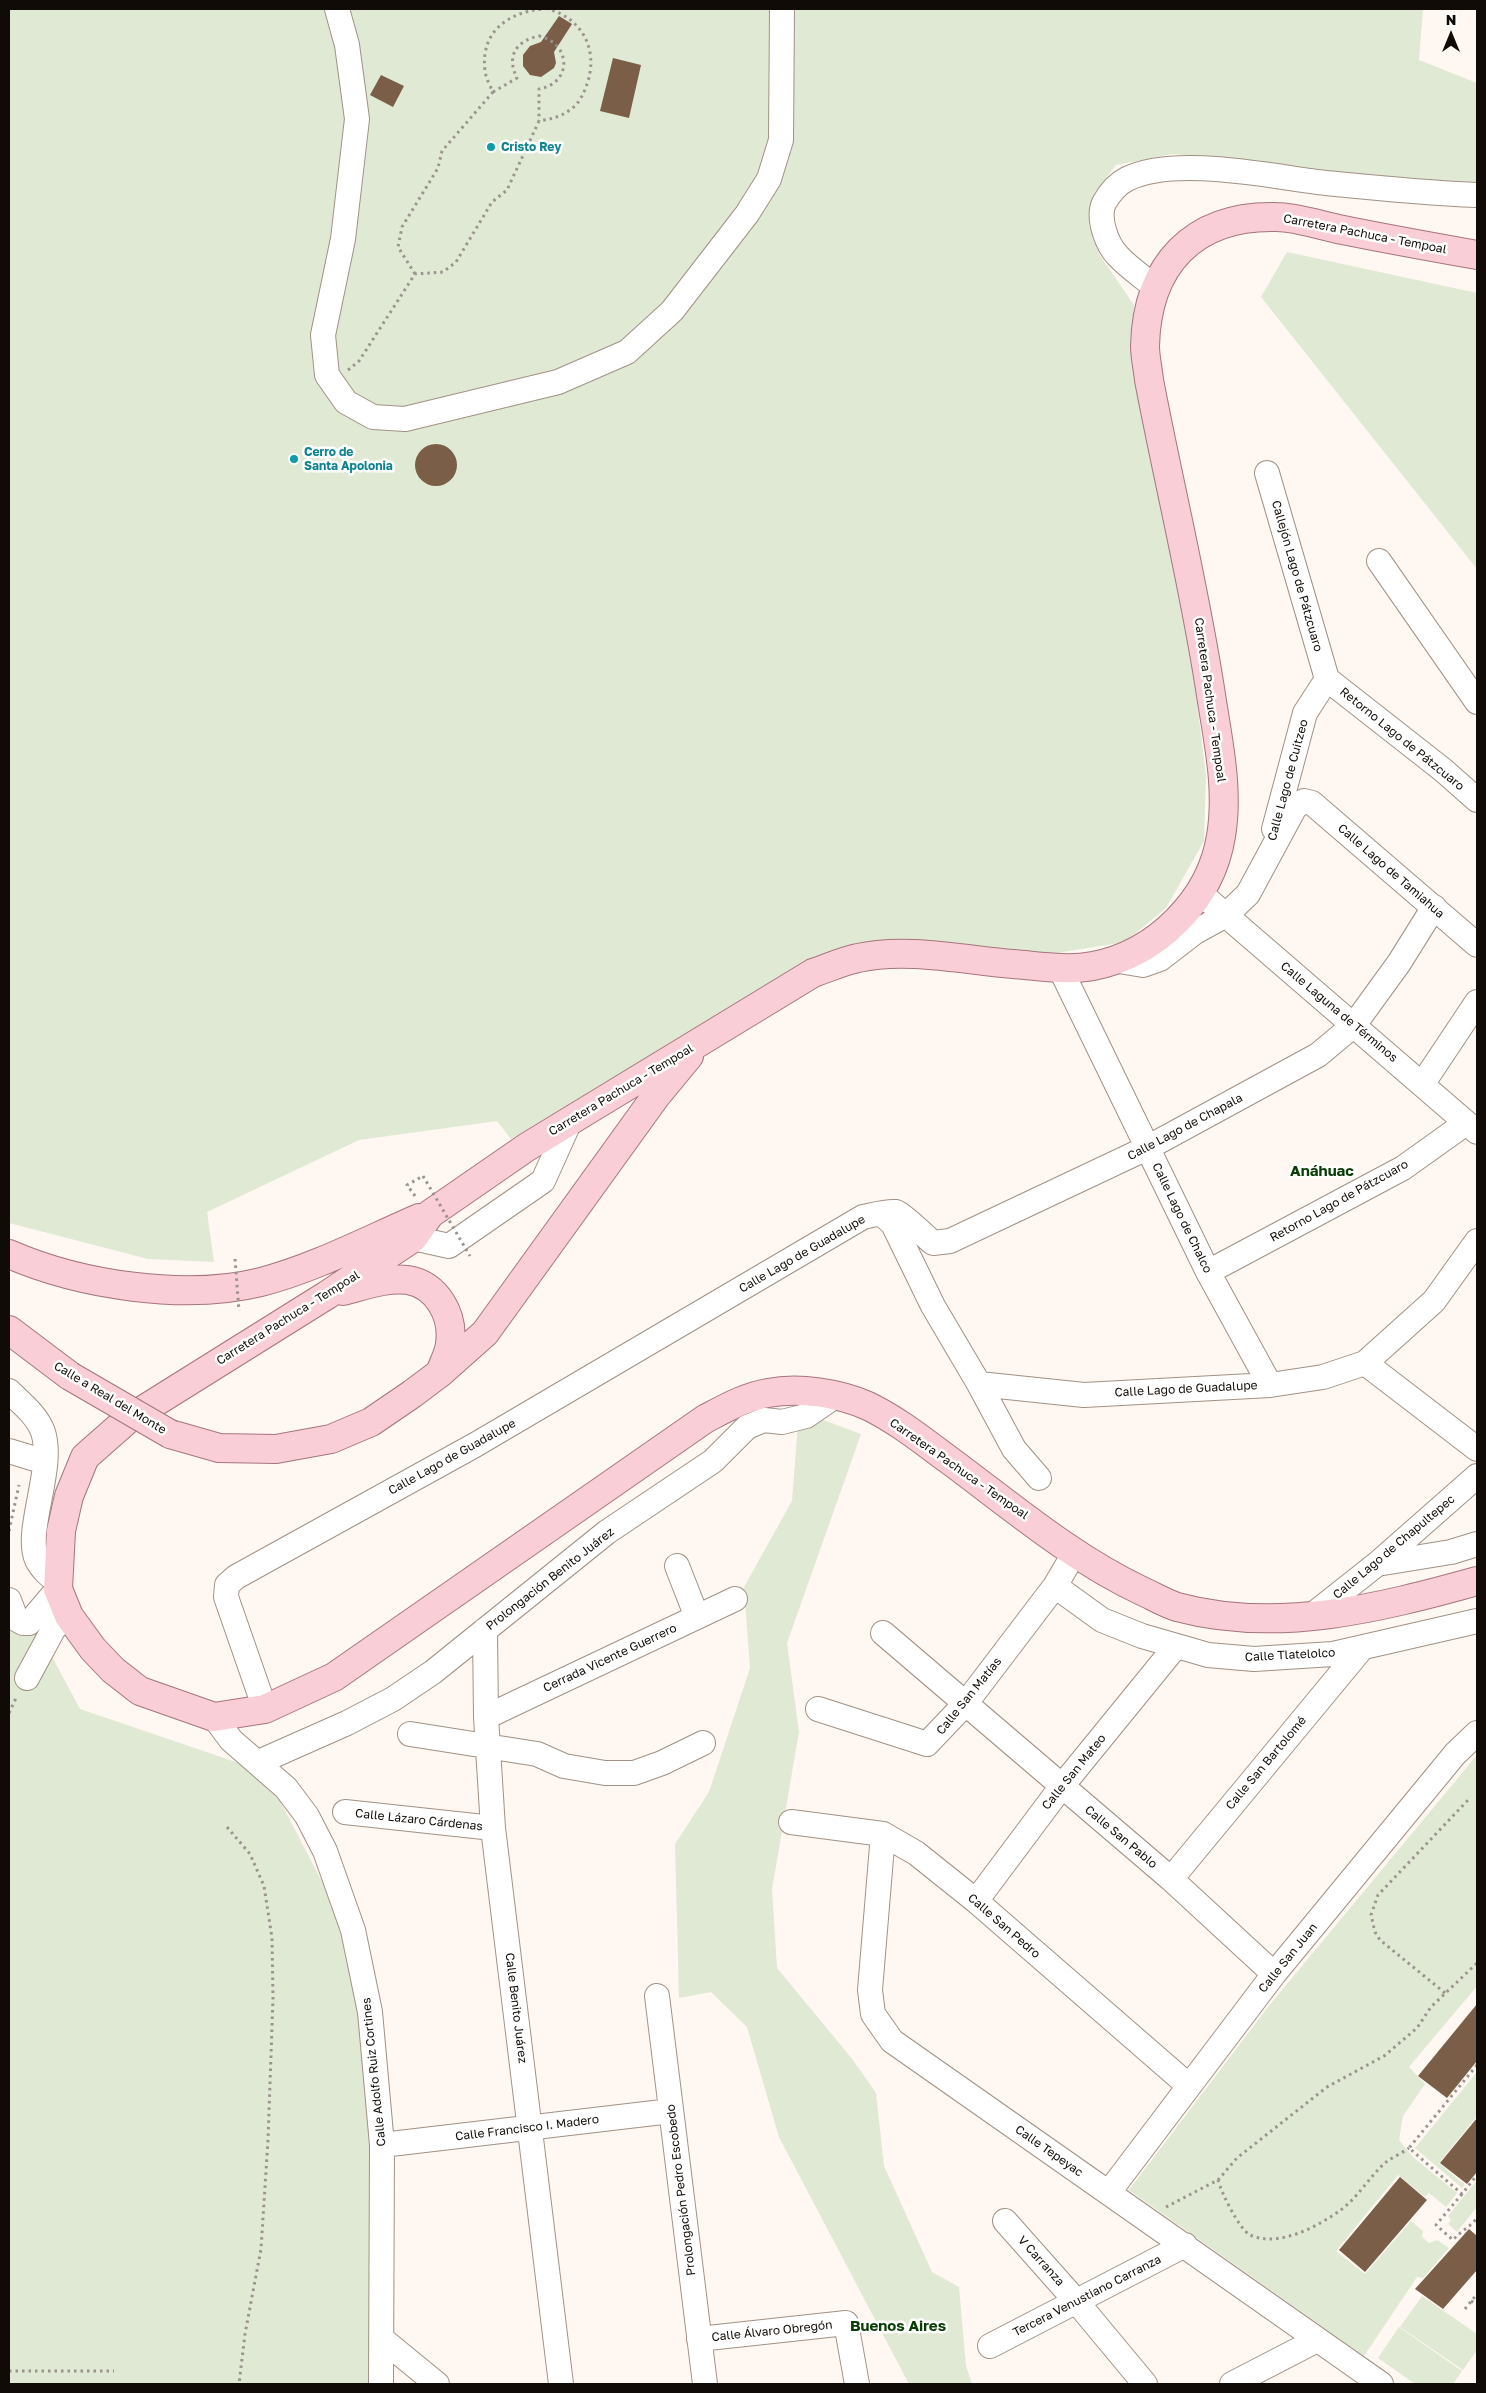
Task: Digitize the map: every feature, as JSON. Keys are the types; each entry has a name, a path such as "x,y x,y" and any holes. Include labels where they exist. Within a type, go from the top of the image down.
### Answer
{"main road":[{"name":"Carretera Pachuca - Tempoal","path":"1477,255 1277,217 1241,220 1207,230 1187,242 1167,265 1156,288 1148,314 1145,347 1148,372 1200,624 1220,756 1223,794 1221,838 1211,871 1200,893 1184,913 1149,944 1118,960 1091,967 1060,968 905,954 859,958 813,973 570,1121 430,1214 412,1238 327,1295 148,1405 127,1420 86,1458 69,1496 61,1531 58,1585 70,1616 93,1649 113,1670 140,1691 214,1717 265,1709 334,1677 705,1418 740,1400 769,1392 802,1391 835,1396 867,1406 911,1432 1075,1552 1124,1582 1175,1606 1232,1618 1273,1620 1310,1617 1376,1605 1477,1581"},
{"name":"Calle a Real del Monte","path":"9,1330 70,1376 170,1434 219,1448 276,1449 331,1439 371,1422 440,1373 485,1333 656,1096 699,1044"},
{"path":"9,1254 77,1278 138,1289 205,1289 259,1283 284,1276 430,1214"},
{"path":"327,1295 388,1281 406,1280 422,1284 434,1293 445,1308 449,1325 450,1344 440,1373"}],"street":[{"path":"337,9 347,45 357,119 343,239 323,335 327,375 346,402 373,417 405,419 558,382 627,352 672,311 746,214 769,179 781,140 782,9"},
{"path":"1156,288 1116,255 1103,227 1103,206 1110,193 1127,179 1150,172 1179,169 1223,169 1326,183 1477,195"},
{"name":"Callejón Lago de Pátzcuaro","path":"1267,473 1327,679"},
{"path":"1379,561 1477,702"},
{"name":"Retorno Lago de Pátzcuaro","path":"1327,679 1443,770 1477,800"},
{"name":"Calle Lago de Cuitzeo","path":"1268,856 1282,795 1305,714 1327,679"},
{"name":"Calle Lago de Cuitzeo","path":"1118,960 1143,965 1160,959 1195,932 1226,915 1248,894 1295,807 1304,801"},
{"name":"Calle Lago de Tamiahua","path":"1304,801 1312,803 1477,944"},
{"name":"Calle Laguna de Términos","path":"1200,893 1472,1127"},
{"name":"Calle Lago de Chapala","path":"882,1214 896,1212 904,1216 914,1228 933,1243 950,1241 1148,1148 1318,1055 1354,1025 1399,963 1434,907"},
{"name":"Calle Lago de Chalco","path":"1060,968 1208,1272 1270,1385"},
{"path":"1423,1083 1477,1002"},
{"path":"412,1238 449,1246 543,1181 570,1121"},
{"name":"Retorno Lago de Pátzcuaro","path":"1208,1272 1403,1168 1472,1127"},
{"name":"Calle Lago de Guadalupe","path":"265,1709 226,1597 227,1585 236,1578 475,1445 863,1217 882,1214 893,1224 932,1306 979,1384 1084,1395 1270,1385 1323,1377 1364,1363 1434,1301 1477,1241"},
{"path":"1364,1363 1477,1449"},
{"path":"979,1384 1014,1450 1039,1478"},
{"path":"9,1390 34,1417 42,1430 47,1448 34,1543 37,1559 44,1571 58,1585 29,1623 23,1623 16,1619 9,1600"},
{"name":"Prolongación Benito Juárez","path":"259,1762 347,1723 393,1699 433,1672 607,1532 713,1461 746,1427 764,1420 782,1422 806,1416 835,1396"},
{"path":"9,1451 45,1462"},
{"name":"Calle Lago de Chapultepec","path":"1310,1617 1377,1564 1477,1476"},
{"path":"1377,1564 1451,1552 1477,1544"},
{"name":"Calle San Matías","path":"818,1709 927,1744 966,1703 1055,1586 1075,1552"},
{"path":"677,1566 697,1617"},
{"name":"Calle Tlatelolco","path":"1055,1586 1102,1620 1208,1655 1254,1660 1333,1654 1477,1621"},
{"name":"Cerrada Vicente Guerrero","path":"486,1717 735,1599"},
{"path":"27,1678 54,1628 70,1616"},
{"name":"Calle Benito Juárez","path":"485,1630 487,1745 493,1828 561,2384"},
{"name":"Calle San Pablo","path":"883,1633 1171,1879 1274,1974"},
{"name":"Calle San Mateo","path":"976,1901 1062,1786 1176,1646"},
{"name":"Calle San Bartolomé","path":"1171,1879 1362,1648"},
{"name":"Calle Adolfo Ruiz Cortines","path":"214,1717 231,1740 259,1762 286,1788 307,1816 325,1851 353,1930 370,2012 382,2145 381,2384"},
{"name":"Calle San Juan","path":"1109,2192 1274,1974 1455,1754 1477,1733"},
{"path":"410,1734 537,1754 564,1766 606,1773 634,1773 662,1763 702,1743"},
{"name":"Calle Lázaro Cárdenas","path":"345,1812 493,1828"},
{"name":"Calle San Pedro","path":"791,1822 883,1834 916,1853 976,1901 1189,2086"},
{"name":"Calle Tepeyac","path":"883,1834 870,1990 872,2014 892,2041 1381,2384"},
{"name":"Prolongación Pedro Escobedo","path":"657,1996 705,2384"},
{"name":"Calle Francisco I. Madero","path":"382,2145 671,2111"},
{"name":"V Carranza","path":"1005,2221 1076,2301 1145,2384"},
{"name":"Tercera Venustiano Carranza","path":"990,2346 1184,2246"},
{"name":"Calle Álvaro Obregón","path":"699,2339 846,2323 857,2384"},
{"path":"382,2339 437,2384"},
{"path":"1232,2384 1318,2340"}],"path":[{"path":"493,92 485,73 485,55 492,37 502,22 516,13 543,9"},
{"path":"539,122 554,119 573,109 584,93 592,71 587,41 580,29 571,19 548,9"},
{"path":"538,36 556,43 563,53 564,65 562,75 555,82 539,89 539,122 507,190 492,202 456,262 443,272 415,274 398,247 402,227 438,168 442,150 493,92 517,78 512,61 513,51 519,44 538,36"},
{"path":"359,360 415,274"},
{"path":"407,1185 423,1176 470,1256"},
{"path":"235,1259 239,1311"},
{"path":"1445,1993 1380,1940 1375,1932 1371,1915 1378,1895 1468,1800"},
{"path":"228,1827 250,1854 264,1886 272,1938 273,1998 268,2140 261,2249 245,2334 239,2384"},
{"path":"1166,2208 1218,2180 1237,2158 1327,2086 1384,2056 1417,2028 1431,2007 1477,1963"},
{"path":"1218,2180 1222,2196 1248,2234 1264,2239 1291,2236 1320,2223 1343,2208 1386,2162 1409,2148 1477,2065"},
{"path":"1409,2148 1462,2194"},
{"path":"1476,2220 1471,2226 1464,2228 1453,2240 1436,2225 1477,2175"},
{"path":"1465,2309 1477,2294"},
{"path":"1471,2301 1477,2304"},
{"path":"9,2370 114,2370"}],"green space":[{"path":"9,9 1423,9 1419,60 1477,83 1477,182 1386,180 1286,166 1173,154 1116,165 1094,194 1089,225 1099,254 1134,305 1131,347 1194,678 1206,776 1204,841 1166,908 1125,942 1057,953 904,945 777,979 511,1139 497,1121 359,1140 207,1212 214,1262 148,1259 9,1223"},
{"path":"1287,252 1477,293 1477,569 1261,297"},
{"path":"799,1411 861,1434 787,1643 799,1732 772,1889 777,1968 853,2060 876,2093 884,2166 932,2272 959,2287 966,2366 972,2384 909,2384 779,2137 747,2027 711,1992 679,1998 675,1844 709,1792 750,1668 744,1587 792,1501"},
{"path":"9,1602 27,1610 80,1709 265,1772 347,1930 378,2086 381,2384 9,2384"},
{"path":"1477,1755 1477,1986 1409,2067 1425,2084 1403,2116 1399,2140 1413,2157 1457,2193 1446,2207 1429,2193 1425,2197 1398,2175 1336,2251 1365,2274 1411,2221 1423,2231 1422,2237 1429,2243 1437,2240 1449,2248 1423,2278 1417,2277 1364,2356 1129,2190 1268,2007"},
{"path":"1477,2072 1477,2116 1439,2163 1465,2185 1462,2188 1415,2148"},
{"path":"1477,2180 1477,2207 1457,2232 1448,2224 1451,2220 1448,2216"},
{"path":"1422,2296 1477,2334 1477,2350 1463,2370 1400,2327"},
{"path":"1399,2327 1462,2371 1453,2384 1415,2384 1378,2358"}],"building":[{"path":"559,16 572,24 554,52 556,63 554,68 541,77 530,75 523,66 523,55 530,46 541,42"},
{"path":"613,58 641,65 629,118 600,111"},
{"path":"381,75 404,86 393,107 370,95"},
{"path":"436,444 451,450 457,465 451,480 436,486 421,480 415,465 421,450"},
{"path":"1477,2004 1477,2061 1447,2098 1418,2076"},
{"path":"1477,2118 1477,2172 1467,2184 1440,2163"},
{"path":"1400,2177 1427,2200 1365,2272 1339,2250"},
{"path":"1469,2229 1477,2236 1477,2270 1443,2309 1415,2289"}],"place":[{"name":"Cristo Rey","path":"491,147"},
{"name":"Cerro de Santa Apolonia","path":"294,459"}],"district":[{"name":"Anáhuac","path":"1322,1171"},
{"name":"Buenos Aires","path":"898,2326"}]}
